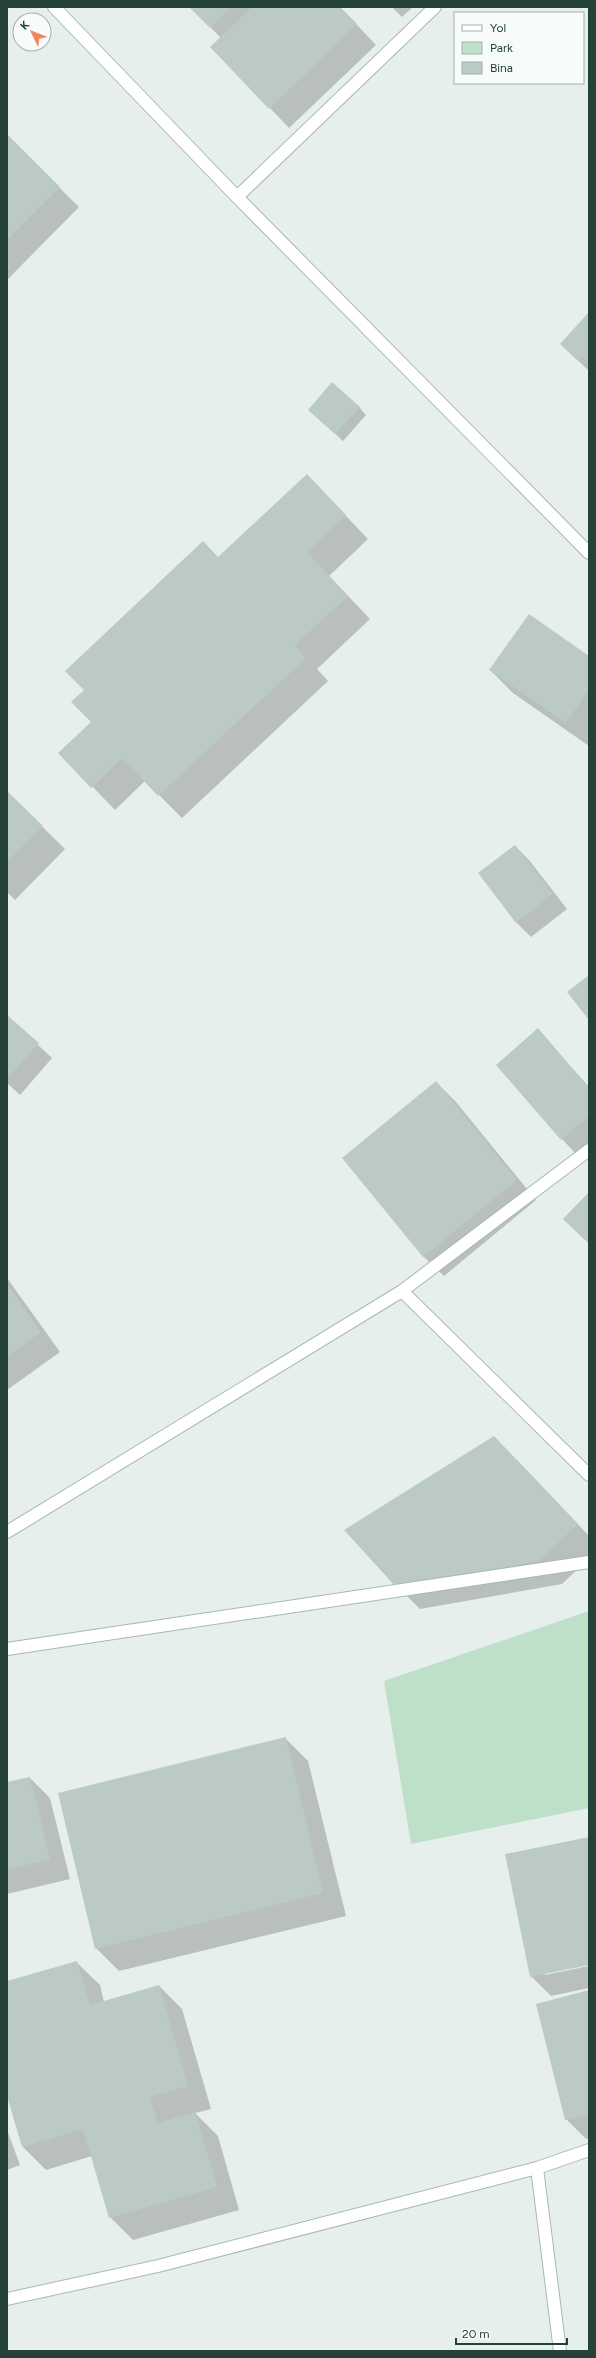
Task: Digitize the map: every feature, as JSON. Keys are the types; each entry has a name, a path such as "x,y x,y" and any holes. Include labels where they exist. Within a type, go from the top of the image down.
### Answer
{"street":[{"path":"54,7 236,197 589,553"},
{"path":"236,197 435,7"},
{"path":"7,1532 402,1290 589,1150"},
{"path":"402,1290 589,1475"},
{"path":"7,1649 589,1562"},
{"path":"7,2300 158,2266 537,2168 589,2150"},
{"path":"537,2168 560,2351"}],"green space":[{"path":"589,1611 589,1808 411,1844 384,1681"}],"building":[{"path":"189,7 232,7 210,28"},
{"path":"252,7 340,7 357,24 269,109 210,47"},
{"path":"7,134 60,187 7,240"},
{"path":"589,312 589,363 582,356 578,361 560,344"},
{"path":"332,382 360,407 335,434 308,410"},
{"path":"307,474 346,515 307,552 348,596 295,645 306,658 158,796 122,758 91,788 58,753 91,722 71,702 84,690 65,671 203,541 218,557"},
{"path":"529,614 589,656 589,689 566,723 489,670"},
{"path":"7,791 43,826 7,862"},
{"path":"515,845 553,894 516,923 478,873"},
{"path":"589,975 589,1020 567,992"},
{"path":"7,1015 39,1043 7,1079"},
{"path":"538,1028 589,1088 589,1116 561,1140 496,1065"},
{"path":"436,1081 517,1180 423,1257 342,1158"},
{"path":"589,1192 589,1244 563,1219"},
{"path":"7,1284 41,1332 7,1357"},
{"path":"494,1436 578,1524 539,1561 396,1587 344,1530"},
{"path":"286,1737 323,1893 95,1949 58,1793"},
{"path":"30,1777 50,1859 7,1870 7,1782"},
{"path":"589,1837 589,1965 530,1977 505,1854"},
{"path":"77,1961 90,2005 159,1985 188,2086 150,2097 158,2123 195,2112 217,2187 109,2218 83,2129 22,2147 7,2096 7,1981"},
{"path":"589,1990 589,2114 565,2120 536,2004"}]}
